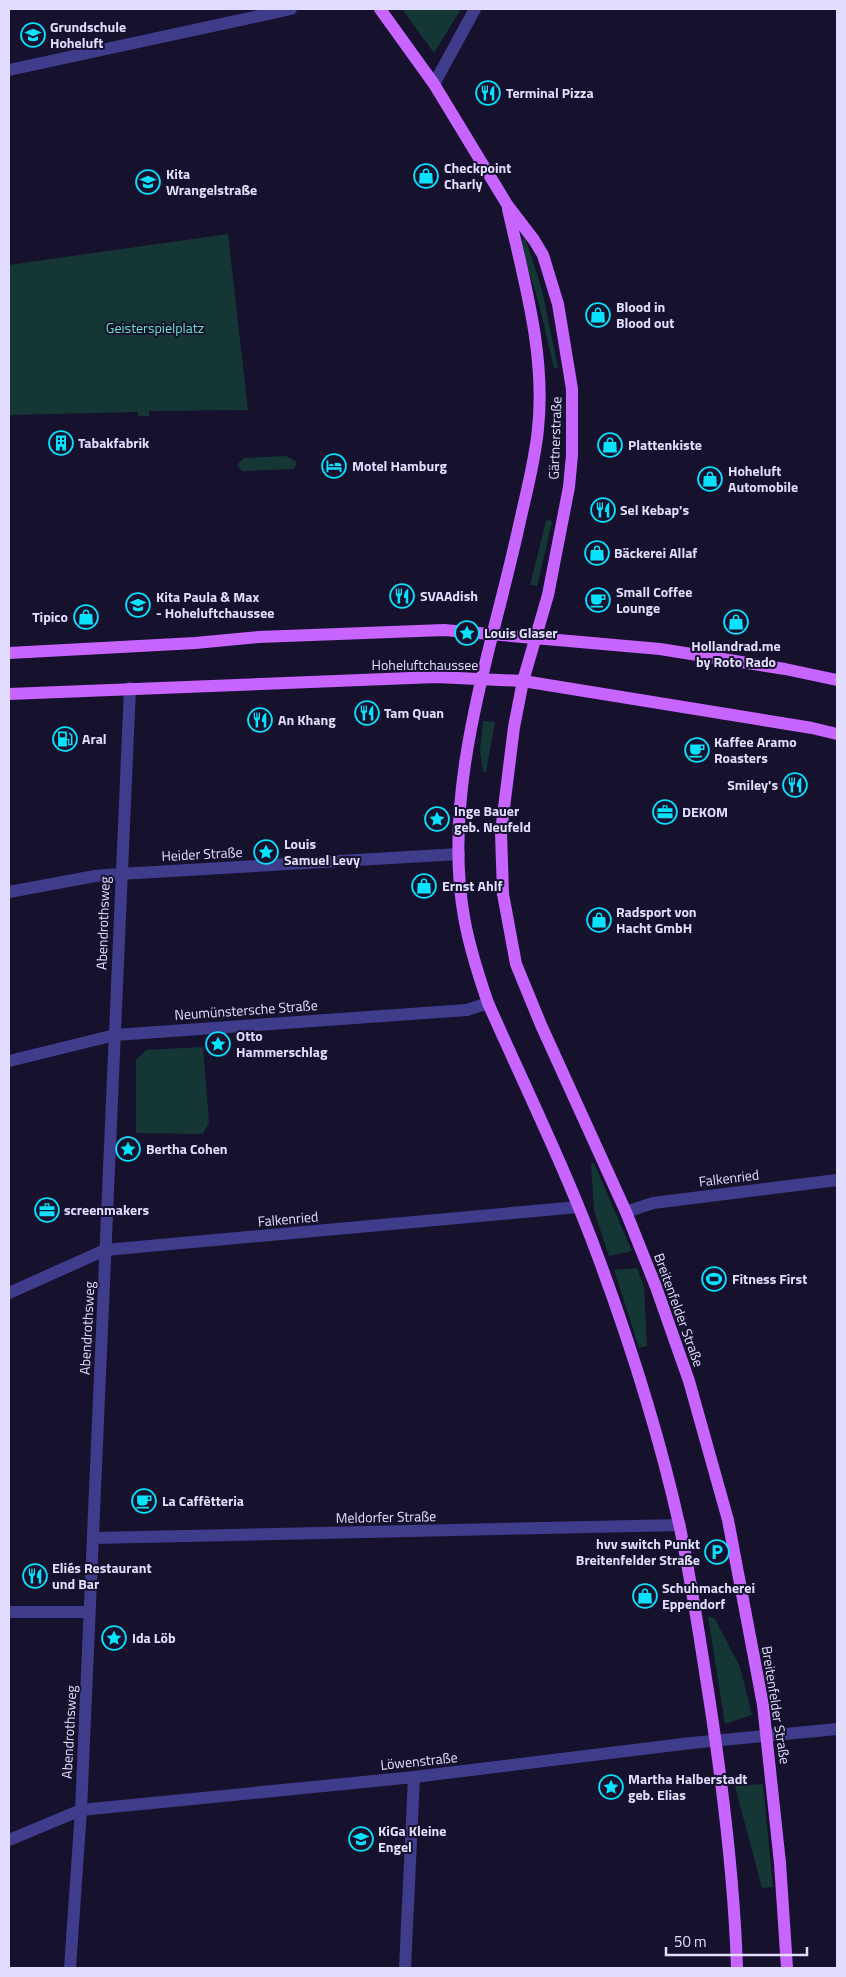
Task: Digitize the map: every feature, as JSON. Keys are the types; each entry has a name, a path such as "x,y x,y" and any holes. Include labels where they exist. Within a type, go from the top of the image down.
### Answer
{"main road":[{"name":"Gärtnerstraße","path":"380,9 434,84 508,206 534,240 542,255 558,304 572,390 572,455 569,487 548,595 523,681"},
{"name":"Gärtnerstraße","path":"481,680 533,462 540,398 538,349 508,206"},
{"path":"9,653 195,643 259,637 444,630 660,649 784,669 837,680"},
{"name":"Hoheluftchaussee","path":"9,694 422,677 523,681 837,734"},
{"path":"481,680 466,767 459,854 464,915 476,970 488,1002 578,1207 600,1262 643,1390 680,1525 695,1599 716,1741 731,1862 737,1968"},
{"name":"Breitenfelder Straße","path":"523,681 514,727 501,832 501,864 506,920 516,964 541,1025 626,1212 656,1287 689,1381 728,1520 763,1705 780,1863 787,1968"}],"street":[{"path":"9,70 291,9"},
{"path":"434,84 475,9"},
{"name":"Abendrothsweg","path":"70,1968 81,1810 115,1035 120,874 130,688"},
{"name":"Heider Straße","path":"9,892 95,876 459,854"},
{"name":"Neumünstersche Straße","path":"9,1061 115,1035 467,1010 488,1002"},
{"name":"Falkenried","path":"626,1212 653,1203 837,1180"},
{"name":"Falkenried","path":"9,1293 106,1250 578,1207"},
{"name":"Meldorfer Straße","path":"93,1538 680,1525"},
{"path":"9,1612 90,1612"},
{"name":"Löwenstraße","path":"9,1840 81,1810 414,1777 716,1741 837,1730"},
{"path":"405,1968 414,1777"}],"green space":[{"path":"402,9 461,9 434,53"},
{"name":"Geisterspielplatz","path":"228,234 248,410 149,411 149,416 138,416 138,412 9,415 9,265"},
{"path":"525,237 542,290 558,368 554,368 538,300 520,244"},
{"path":"286,456 297,462 294,469 242,471 237,465 244,458"},
{"path":"549,519 552,522 537,586 530,585 546,521"},
{"path":"483,721 495,722 486,772 483,772 480,750"},
{"path":"203,1047 209,1122 203,1134 136,1133 136,1060 146,1050"},
{"path":"591,1163 594,1163 632,1251 609,1256 594,1211"},
{"path":"637,1268 644,1287 647,1346 639,1348 614,1270"},
{"path":"708,1616 715,1619 740,1667 752,1715 725,1724"},
{"path":"763,1784 773,1887 762,1888 735,1786"}],"place":[{"name":"Grundschule Hoheluft","path":"33,35"},
{"name":"Terminal Pizza","path":"488,93"},
{"name":"Checkpoint Charly","path":"426,176"},
{"name":"Kita Wrangelstraße","path":"148,182"},
{"name":"Blood in Blood out","path":"598,315"},
{"name":"Tabakfabrik","path":"61,443"},
{"name":"Plattenkiste","path":"610,445"},
{"name":"Motel Hamburg","path":"334,466"},
{"name":"Hoheluft Automobile","path":"710,479"},
{"name":"Sel Kebap's","path":"603,510"},
{"name":"Bäckerei Allaf","path":"597,553"},
{"name":"SVAAdish","path":"402,596"},
{"name":"Small Coffee Lounge","path":"598,600"},
{"name":"Kita Paula & Max - Hoheluftchaussee","path":"138,605"},
{"name":"Tipico","path":"86,617"},
{"name":"Hollandrad.me by Roto Rado","path":"736,622"},
{"name":"Louis Glaser","path":"467,633"},
{"name":"Tam Quan","path":"367,713"},
{"name":"An Khang","path":"260,720"},
{"name":"Aral","path":"65,739"},
{"name":"Kaffee Aramo Roasters","path":"697,750"},
{"name":"Smiley's","path":"795,785"},
{"name":"DEKOM","path":"665,812"},
{"name":"Inge Bauer geb. Neufeld","path":"437,819"},
{"name":"Louis Samuel Levy","path":"266,852"},
{"name":"Ernst Ahlf","path":"424,886"},
{"name":"Radsport von Hacht GmbH","path":"599,920"},
{"name":"Otto Hammerschlag","path":"218,1044"},
{"name":"Bertha Cohen","path":"128,1149"},
{"name":"screenmakers","path":"47,1210"},
{"name":"Fitness First","path":"714,1279"},
{"name":"La Caffètteria","path":"144,1501"},
{"name":"hvv switch Punkt Breitenfelder Straße","path":"717,1552"},
{"name":"Eliés Restaurant und Bar","path":"35,1576"},
{"name":"Schuhmacherei Eppendorf","path":"645,1596"},
{"name":"Ida Löb","path":"114,1638"},
{"name":"Martha Halberstadt geb. Elias","path":"611,1787"},
{"name":"KiGa Kleine Engel","path":"361,1839"}]}
